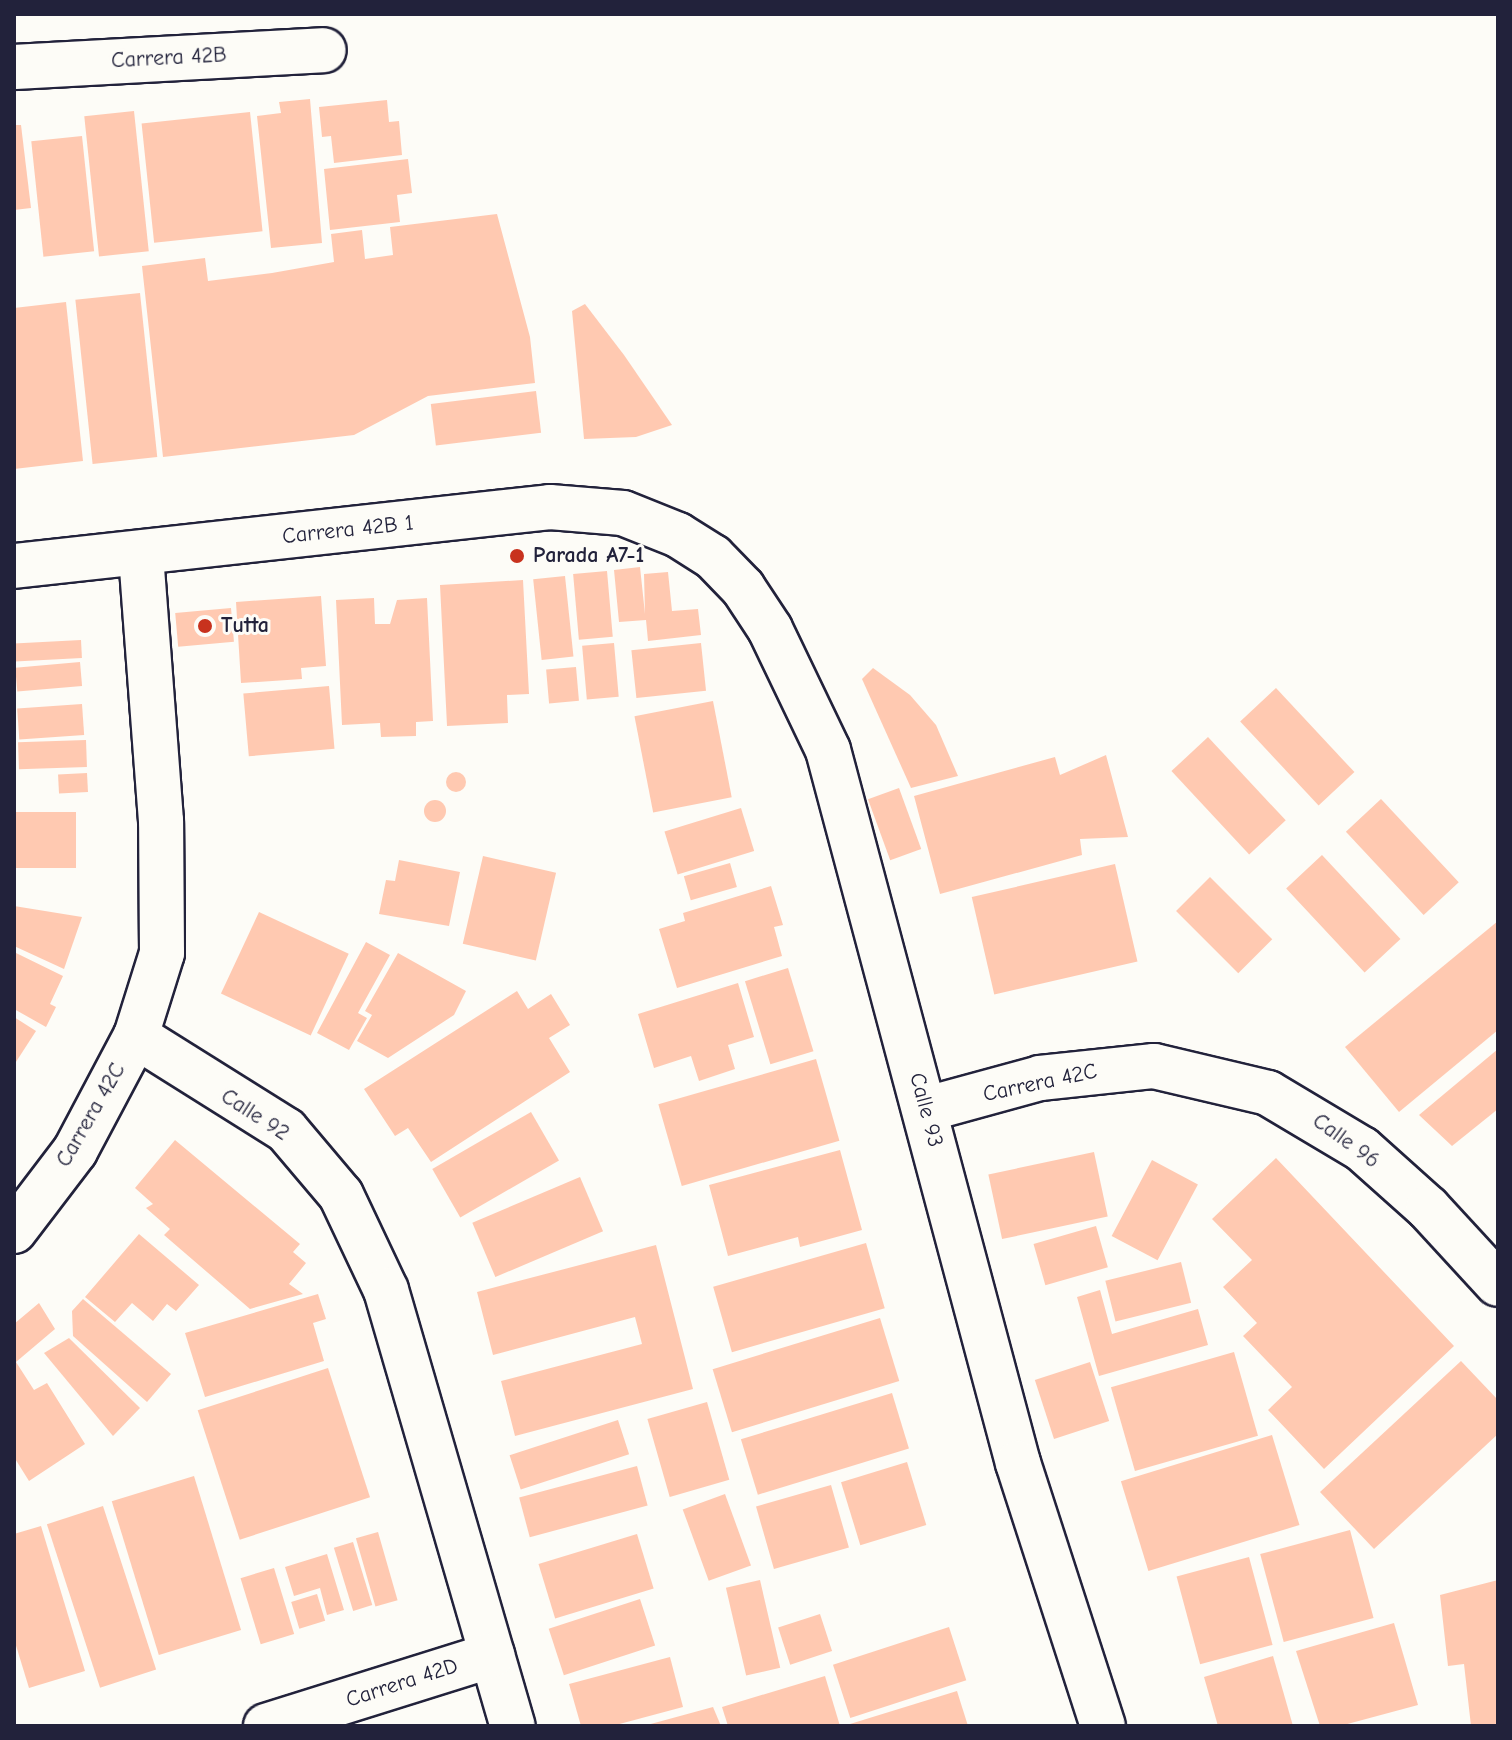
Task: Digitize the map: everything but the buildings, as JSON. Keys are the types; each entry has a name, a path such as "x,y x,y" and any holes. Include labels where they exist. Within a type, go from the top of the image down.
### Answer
{"street":[{"name":"Carrera 42B","path":"14,67 324,50"},
{"name":"Carrera 42B 1","path":"14,566 550,507 623,513 678,535"},
{"name":"Calle 93","path":"678,535 713,557 743,588 770,629 828,750 927,1109 1018,1463 1103,1726"},
{"path":"136,1036 162,953 161,821 141,553"},
{"name":"Carrera 42C","path":"14,1231 75,1151 136,1036"},
{"name":"Calle 92","path":"136,1036 286,1130 341,1195 386,1290 513,1726"},
{"name":"Carrera 42C","path":"927,1109 1040,1078 1154,1066"},
{"name":"Calle 96","path":"1154,1066 1268,1093 1321,1121 1428,1208 1498,1284"},
{"name":"Carrera 42D","path":"266,1726 492,1655"}],"place":[{"name":"Parada A7-1","path":"517,556"},
{"name":"Tutta","path":"205,626"}]}
